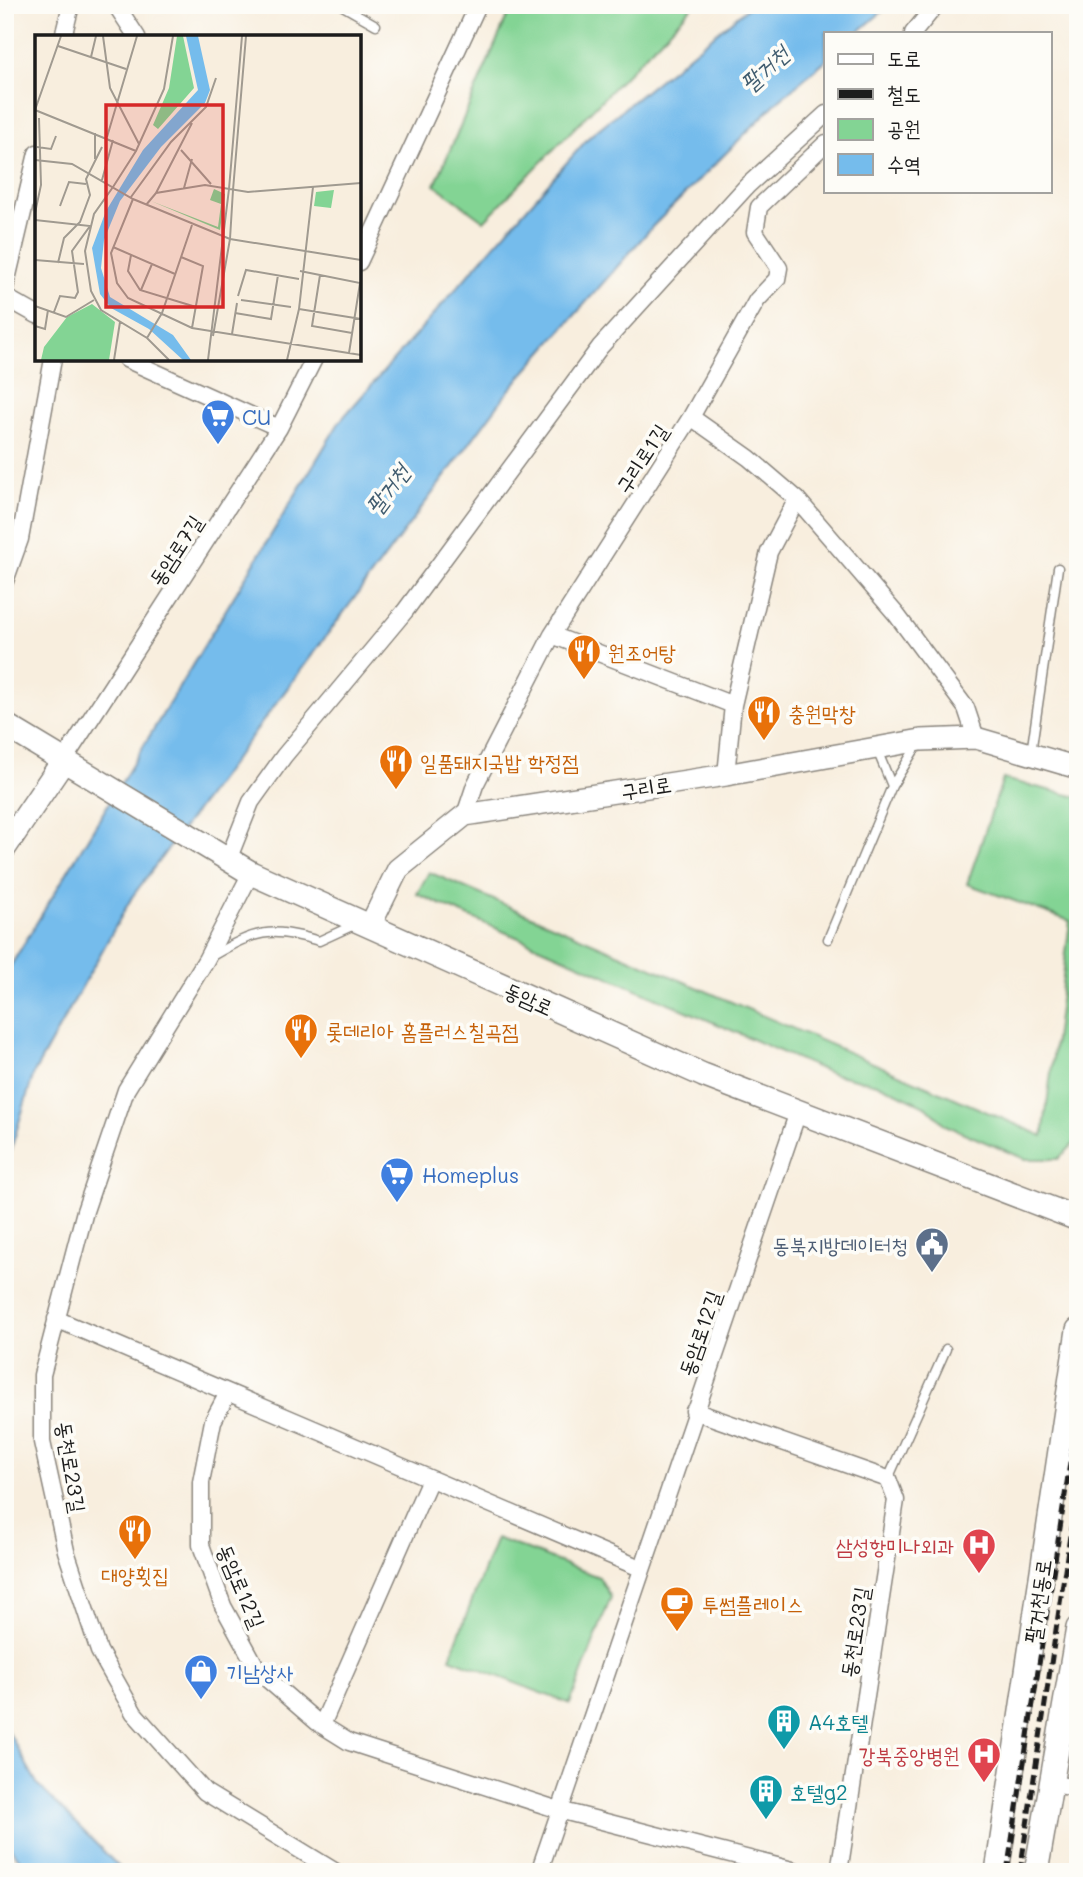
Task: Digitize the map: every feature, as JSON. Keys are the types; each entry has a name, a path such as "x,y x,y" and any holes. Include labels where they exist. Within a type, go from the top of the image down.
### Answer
{"main road":[{"name":"동암로","path":"5,725 251,873 703,1075 1078,1219"},
{"path":"5,847 64,760"},
{"name":"팔거천동로","path":"997,1872 1078,1330"},
{"name":"팔거천동로","path":"1036,1872 1078,1628"}],"street":[{"path":"64,35 71,5"},
{"path":"116,5 136,35"},
{"path":"360,260 478,5"},
{"path":"914,32 936,5"},
{"path":"228,860 251,802 264,784 405,611 600,346 747,186 824,116"},
{"name":"구리로1길","path":"465,814 475,785 552,635 691,417 757,300 777,279 779,268 755,232 759,208 824,145"},
{"path":"5,288 35,161"},
{"path":"5,297 35,314"},
{"path":"5,581 20,539 53,360"},
{"path":"129,360 279,428"},
{"name":"동암로7길","path":"64,760 279,428 309,362"},
{"path":"691,417 749,458 797,499 904,624 966,708 976,738"},
{"path":"726,775 733,705 769,552 797,499"},
{"path":"552,635 733,705"},
{"name":"구리로","path":"465,814 726,775 921,740 976,738 1078,768"},
{"path":"365,924 398,869 465,814"},
{"name":"동천로23길","path":"251,873 206,960 126,1090 85,1211 42,1375 42,1442 66,1551 99,1651 134,1713 205,1792 336,1872"},
{"name":"동암로12길","path":"539,1872 640,1568 798,1111"},
{"path":"56,1319 640,1568"},
{"name":"동암로12길","path":"228,1393 213,1421 201,1482 201,1545 223,1606 258,1672 322,1725 349,1742 559,1810 800,1872"},
{"path":"695,1411 888,1479"},
{"path":"322,1725 430,1479"},
{"name":"동천로23길","path":"839,1872 896,1500 888,1479"},
{"path":"1052,1784 1078,1787"}],"lane":[{"path":"341,5 376,25"},
{"path":"1030,756 1058,568"},
{"path":"828,939 892,786 921,740"},
{"path":"876,747 892,786"},
{"path":"206,960 244,937 284,930 319,940 365,924"},
{"path":"888,1479 946,1349"}],"green space":[{"path":"512,5 694,5 484,221 435,185"},
{"path":"1003,779 1078,797 1078,1140 1058,1159 1025,1159 945,1125 927,1107 881,1085 830,1073 417,894 429,872 1043,1136 1070,921 967,884"},
{"path":"496,1538 599,1577 611,1597 570,1704 450,1658"}],"water":[{"name":"팔거천","path":"751,5 890,5 858,32 824,32 824,62 779,100 653,226 510,389 132,897 34,1073 5,1169 5,975 340,421 590,136"},
{"path":"5,1726 38,1785 124,1872 30,1872 5,1841"}],"railway":[{"path":"1007,1872 1078,1411"},
{"path":"1020,1872 1078,1482"}],"place":[{"name":"CU","path":"218,446"},
{"name":"원조어탕","path":"584,681"},
{"name":"충원막창","path":"764,742"},
{"name":"일품돼지국밥 학정점","path":"396,791"},
{"name":"롯데리아 홈플러스칠곡점","path":"301,1060"},
{"name":"Homeplus","path":"397,1204"},
{"name":"동북지방데이터청","path":"932,1274"},
{"name":"대양횟집","path":"135,1561"},
{"name":"삼성항미나외과","path":"979,1575"},
{"name":"투썸플레이스","path":"677,1633"},
{"name":"기남상사","path":"201,1701"},
{"name":"A4호텔","path":"784,1751"},
{"name":"강북중앙병원","path":"984,1784"},
{"name":"호텔g2","path":"766,1821"}]}
